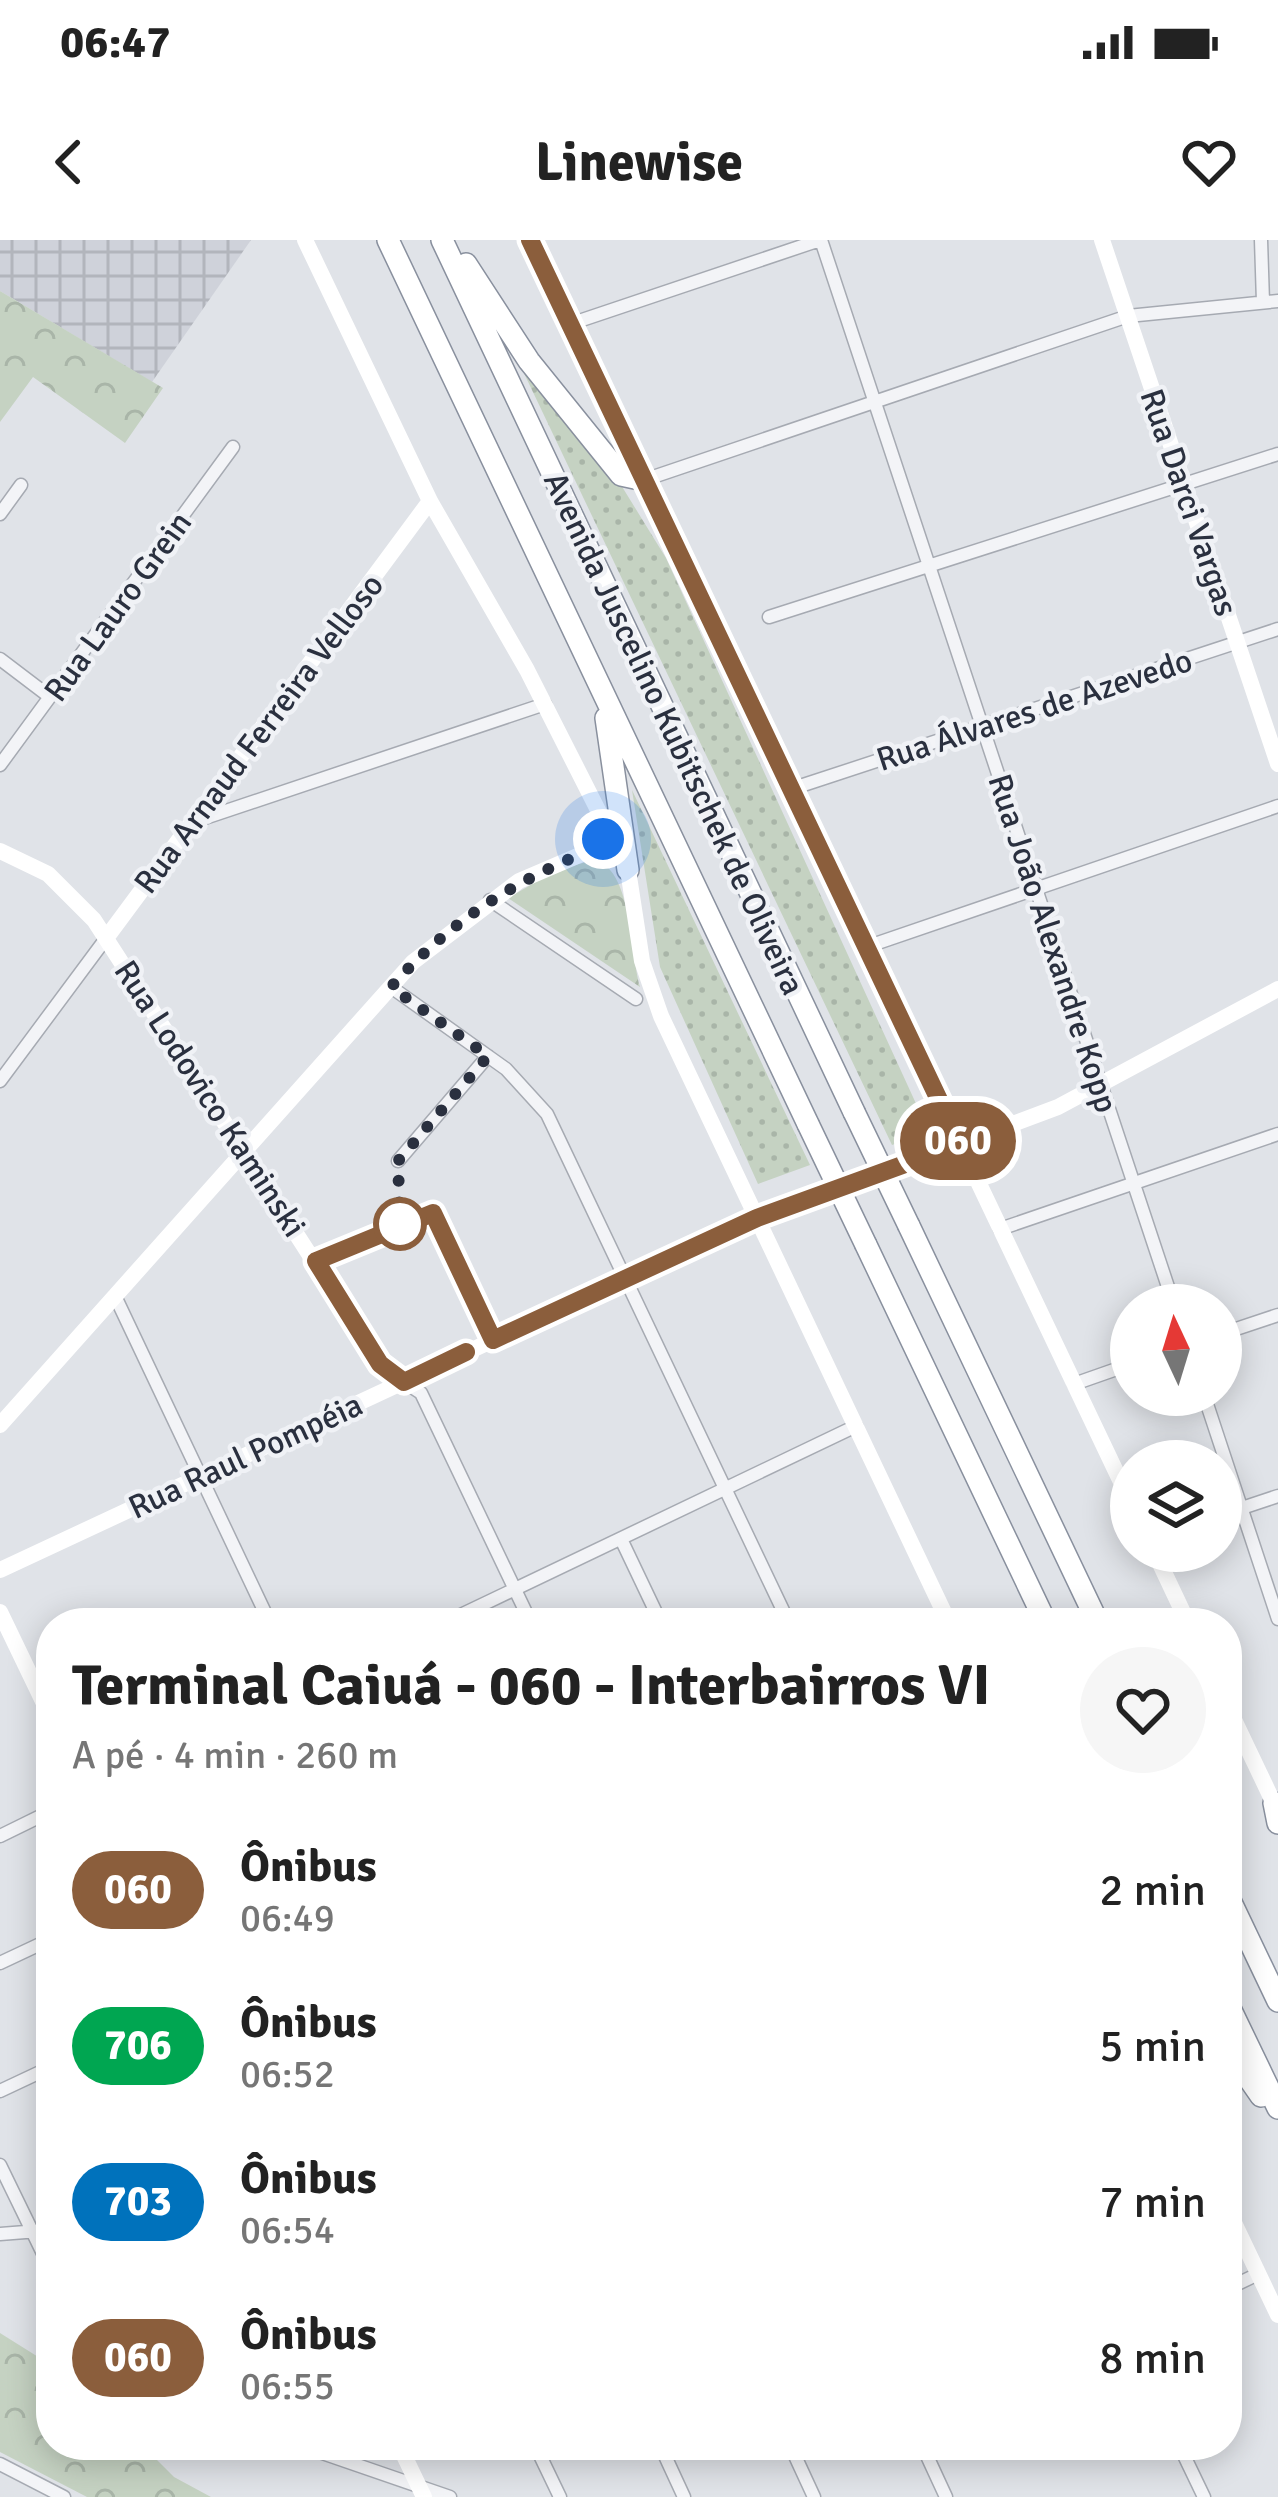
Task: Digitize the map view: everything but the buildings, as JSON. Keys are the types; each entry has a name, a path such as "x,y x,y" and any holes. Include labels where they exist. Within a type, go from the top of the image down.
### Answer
{"highway":[{"name":"Avenida Juscelino Kubitschek de Oliveira","path":"388,240 1039,1608"},
{"name":"Avenida Juscelino Kubitschek de Oliveira","path":"442,240 1091,1608"},
{"path":"452,240 529,361 621,475 644,480"},
{"path":"597,676 615,760 628,870"},
{"path":"1242,1925 1278,2001"},
{"path":"1242,2033 1278,2108"},
{"path":"1242,2069 1278,2121"}],"main road":[{"path":"0,1426 431,944 532,874 596,848 604,822 545,704 430,501 305,240"},
{"path":"530,240 1110,1459"},
{"name":"Rua Darci Vargas","path":"1102,240 1278,764"},
{"name":"Rua Arnaud Ferreira Velloso","path":"107,937 430,501"},
{"name":"Rua Lodovico Kaminski","path":"0,850 48,874 107,937 380,1364 404,1382"},
{"path":"628,870 649,985 942,1608"},
{"name":"Rua Raul Pompéia","path":"0,1570 757,1218 960,1144 1101,1085 1278,989"},
{"path":"1164,1572 1181,1608"},
{"path":"0,1612 36,1687"},
{"path":"1242,1738 1276,1813"},
{"path":"1242,2240 1278,2315"},
{"path":"406,2460 421,2492"}],"street":[{"path":"570,324 821,240"},
{"name":"Rua João Alexandre Kopp","path":"821,240 1167,1284"},
{"path":"644,480 1128,316 1271,301 1261,240"},
{"name":"Rua Lauro Grein","path":"0,765 233,447"},
{"path":"769,617 1278,454"},
{"path":"0,514 21,485"},
{"name":"Rua Álvares de Azevedo","path":"791,789 1278,629"},
{"path":"0,659 50,697"},
{"path":"192,822 545,704"},
{"path":"866,947 1278,806"},
{"path":"490,900 636,999"},
{"name":"Rua Arnaud Ferreira Velloso","path":"0,1081 107,937"},
{"path":"391,987 523,1083 547,1114 782,1608"},
{"path":"398,1161 488,1056"},
{"path":"1000,1229 1278,1134"},
{"path":"116,1296 263,1608"},
{"path":"1242,1327 1278,1315"},
{"path":"1074,1384 1110,1371"},
{"name":"Rua Lodovico Kaminski","path":"404,1382 421,1393 524,1608"},
{"path":"475,1608 856,1426"},
{"path":"1242,1508 1278,1496"},
{"path":"1242,1511 1278,1619"},
{"path":"621,1539 654,1608"},
{"path":"0,1836 36,1818"},
{"path":"0,1963 36,1946"},
{"path":"0,2091 36,2074"},
{"path":"0,2164 36,2239"},
{"path":"0,2234 36,2231"},
{"path":"1242,2282 1258,2274"},
{"path":"338,2460 421,2492 450,2497"},
{"path":"542,2460 560,2497"},
{"path":"667,2460 684,2497"},
{"path":"797,2460 814,2497"},
{"path":"929,2460 946,2497"},
{"path":"1186,2460 1204,2497"},
{"path":"0,2464 64,2497"},
{"path":"31,2497 36,2482"}],"shaded area":[{"path":"0,240 251,240 152,382 0,291"}],"green space":[{"path":"0,291 163,388 125,443 33,377 0,422"},
{"path":"521,367 621,485 666,558 924,1121 920,1135 892,1145"},
{"path":"632,790 810,1165 758,1184 660,967"},
{"path":"593,860 606,866 622,894 640,987 508,898 555,871"},
{"path":"0,2333 36,2356 36,2460 157,2460 174,2477 211,2497 87,2497 0,2452"}],"bus line":[{"name":"060","path":"466,1352 404,1382 380,1364 316,1261 433,1213 493,1340 757,1218 960,1144 530,240"}],"route":[{"path":"400,1224 398,1161 488,1056 391,987 431,944 490,900 532,874 596,848 603,839"}]}
